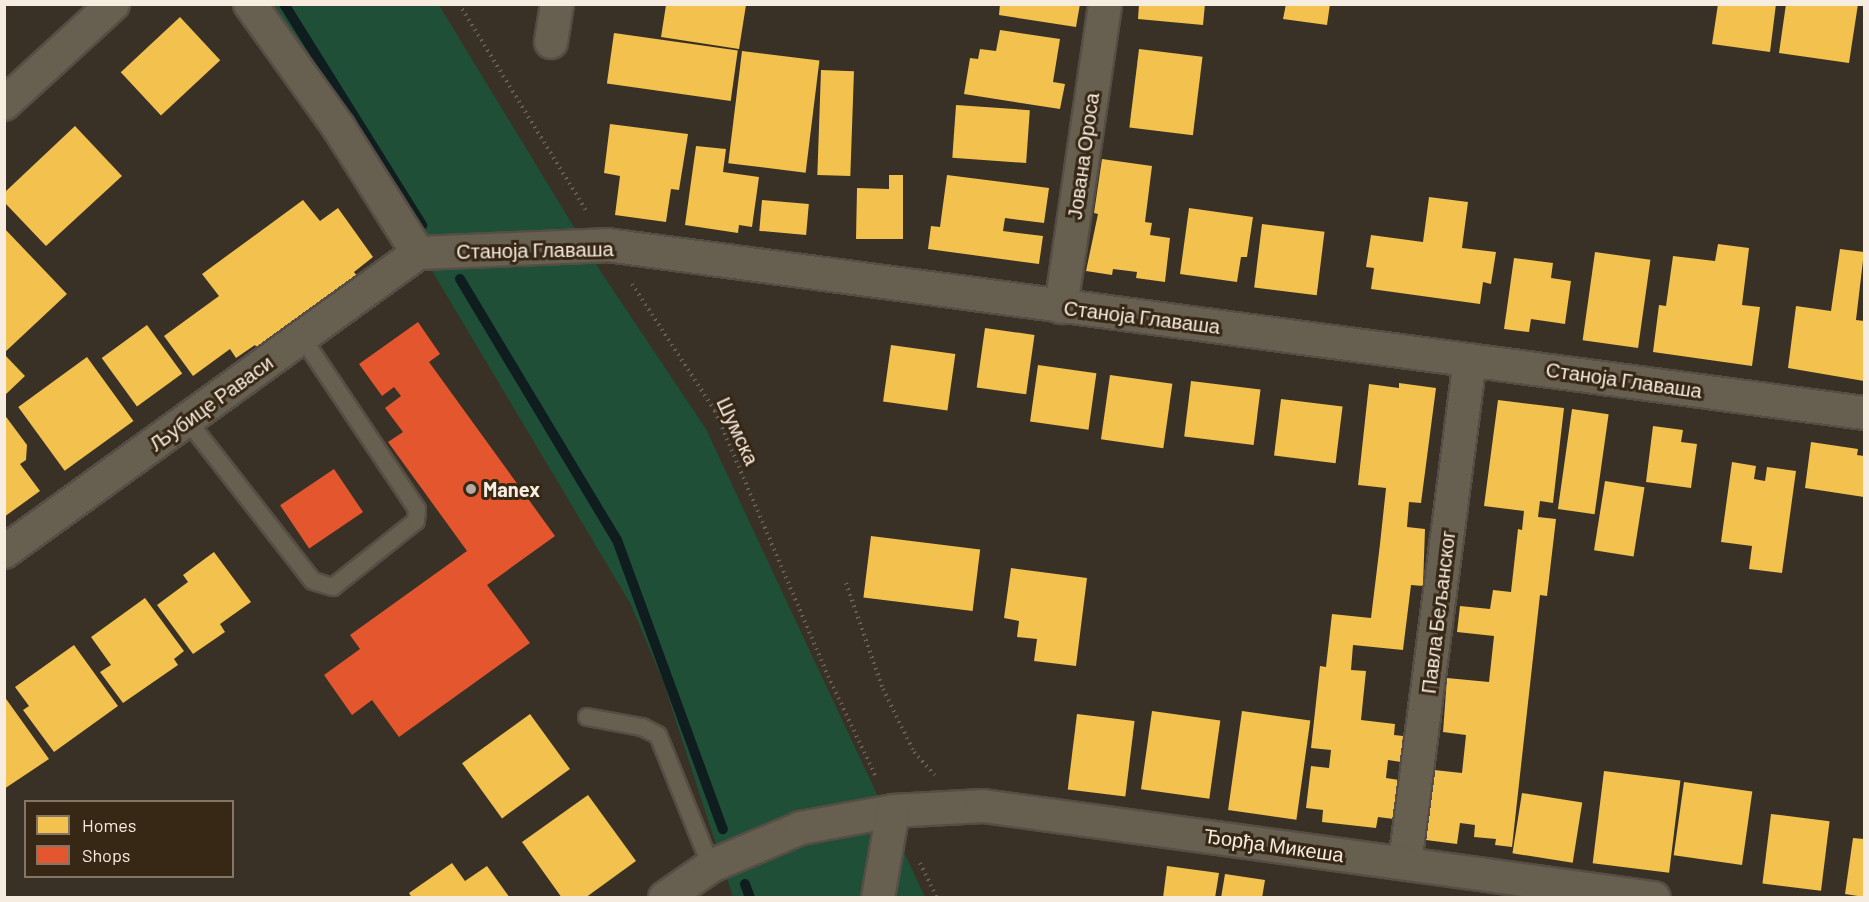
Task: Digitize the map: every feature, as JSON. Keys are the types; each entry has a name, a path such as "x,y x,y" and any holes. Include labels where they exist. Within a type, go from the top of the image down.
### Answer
{"street":[{"path":"4,104 113,4"},
{"path":"250,4 339,128 418,253"},
{"path":"551,42 557,4"},
{"name":"Јована Ороса","path":"1061,307 1105,4"},
{"name":"Станоја Главаша","path":"418,253 607,245 1864,413"},
{"name":"Љубице Раваси","path":"4,552 418,253"},
{"name":"Павла Бељанског","path":"1405,863 1470,360"},
{"name":"Ђорђа Микеша","path":"665,897 711,866 801,828 893,811 982,806 1654,897"},
{"path":"878,897 893,811"}],"lane":[{"path":"187,420 313,581 333,587 416,521 417,509 302,338"},
{"path":"587,717 642,728 658,735 711,866"}],"path":[{"name":"Шумска","path":"459,4 607,245 715,411 828,676 893,811"},
{"path":"846,583 884,688 914,752 950,792 982,806"},
{"path":"917,859 937,897"}],"green space":[{"path":"268,5 439,5 603,275 706,429 925,897 733,897 663,681 630,603 298,46"}],"building: Homes":[{"path":"1000,4 1080,4 1076,27 999,15"},
{"path":"1139,4 1205,4 1203,25 1138,19"},
{"path":"1286,4 1330,4 1327,25 1283,19"},
{"path":"1718,4 1776,4 1770,52 1712,44"},
{"path":"1786,4 1858,4 1849,63 1779,53"},
{"path":"666,5 746,5 739,49 661,37"},
{"path":"180,17 220,60 161,115 121,72"},
{"path":"1000,30 1060,39 1053,82 1065,84 1060,109 964,94 970,58 978,59 980,49 996,51"},
{"path":"614,33 738,50 731,101 607,84"},
{"path":"1139,49 1203,57 1193,135 1129,127"},
{"path":"742,51 819,61 806,173 728,163"},
{"path":"821,70 854,71 850,176 817,175"},
{"path":"956,105 1030,110 1026,163 952,158"},
{"path":"610,124 688,134 679,190 671,189 666,222 615,215 620,176 604,173"},
{"path":"75,126 122,176 46,246 5,203 5,192"},
{"path":"696,146 726,149 723,172 759,177 752,227 739,225 738,233 685,225"},
{"path":"1102,159 1152,166 1145,222 1152,223 1150,235 1170,238 1165,282 1136,278 1137,272 1113,269 1112,275 1086,271 1098,214 1094,213"},
{"path":"889,175 903,175 903,239 856,239 857,188 889,189"},
{"path":"947,175 1049,188 1044,223 1005,218 1003,231 1043,236 1039,264 928,249 931,226 940,227"},
{"path":"1429,197 1468,202 1462,248 1496,252 1491,284 1483,282 1480,304 1371,289 1374,268 1366,267 1371,235 1423,242"},
{"path":"303,200 320,221 338,208 373,257 354,272 357,276 258,349 255,345 236,358 230,349 193,376 164,336 219,296 202,274"},
{"path":"762,200 809,204 806,235 759,231"},
{"path":"1189,208 1253,217 1247,257 1241,257 1237,282 1180,274"},
{"path":"1262,224 1325,232 1317,295 1254,288"},
{"path":"4,228 67,294 4,353"},
{"path":"1718,244 1749,248 1742,305 1760,307 1752,366 1653,352 1659,305 1666,306 1673,256 1715,261"},
{"path":"1840,249 1864,252 1856,320 1864,321 1864,381 1788,368 1796,306 1831,311"},
{"path":"1595,252 1650,260 1638,348 1583,340"},
{"path":"1514,258 1553,263 1551,278 1571,281 1565,324 1531,319 1529,332 1504,329"},
{"path":"147,325 182,374 137,406 102,358"},
{"path":"985,328 1035,335 1026,394 977,387"},
{"path":"891,345 955,354 947,410 883,401"},
{"path":"4,354 25,376 4,396"},
{"path":"87,357 133,421 65,471 18,407"},
{"path":"1038,365 1096,373 1088,430 1030,421"},
{"path":"1110,375 1172,384 1163,448 1101,439"},
{"path":"1191,381 1260,390 1254,445 1184,437"},
{"path":"1399,383 1436,388 1421,503 1409,502 1407,527 1425,529 1423,586 1411,585 1403,650 1353,645 1351,670 1366,671 1361,720 1395,724 1394,735 1403,736 1401,762 1388,760 1386,778 1399,780 1394,819 1378,817 1376,828 1322,822 1323,810 1306,808 1311,766 1329,768 1331,750 1311,748 1320,666 1326,667 1332,614 1371,618 1380,544 1386,488 1358,485 1369,384 1399,388"},
{"path":"1281,399 1343,407 1336,463 1274,456"},
{"path":"1498,400 1564,408 1553,503 1540,501 1538,517 1556,519 1547,596 1540,595 1512,847 1495,845 1496,839 1474,837 1475,825 1460,823 1457,844 1426,840 1434,770 1462,773 1466,735 1443,732 1447,678 1489,682 1494,636 1457,632 1460,606 1490,609 1493,590 1511,592 1518,529 1522,530 1524,511 1484,506"},
{"path":"1572,409 1609,414 1595,514 1558,509"},
{"path":"4,414 27,445 26,460 20,464 40,491 4,517"},
{"path":"1653,426 1683,430 1681,442 1697,444 1691,488 1646,482"},
{"path":"1811,442 1858,449 1857,455 1864,456 1864,497 1805,488"},
{"path":"1732,462 1756,466 1754,479 1765,481 1767,467 1796,471 1782,573 1749,569 1752,546 1721,542"},
{"path":"1605,481 1645,487 1634,556 1594,550"},
{"path":"871,536 980,549 973,611 863,598"},
{"path":"214,552 251,602 220,624 225,632 193,654 157,605 188,582 183,575"},
{"path":"1011,568 1087,578 1076,666 1034,661 1037,639 1017,637 1019,621 1004,618"},
{"path":"145,598 184,651 174,659 178,665 123,703 100,672 111,665 91,637"},
{"path":"74,645 118,706 54,752 23,710 29,706 15,687"},
{"path":"4,696 49,759 4,789"},
{"path":"1152,711 1220,721 1209,799 1141,789"},
{"path":"1242,711 1310,721 1296,820 1228,810"},
{"path":"530,714 570,769 502,818 462,763"},
{"path":"1077,714 1135,721 1125,797 1068,789"},
{"path":"1604,771 1680,780 1669,873 1593,863"},
{"path":"1684,782 1752,792 1742,865 1674,855"},
{"path":"1522,793 1582,803 1573,863 1512,853"},
{"path":"588,795 636,861 585,898 562,898 522,842"},
{"path":"1771,814 1830,821 1821,891 1762,883"},
{"path":"1853,838 1864,839 1864,897 1845,894"},
{"path":"452,863 465,881 487,866 510,898 412,898 409,893"},
{"path":"1167,866 1219,873 1215,898 1163,898"},
{"path":"1225,874 1265,880 1262,898 1221,898"}],"building: Shops":[{"name":"Manex","path":"418,322 440,354 429,362 555,536 487,585 530,643 399,737 372,700 352,715 324,675 360,649 350,635 467,551 388,442 403,432 385,408 401,396 394,387 382,396 359,364"},
{"path":"334,469 363,512 309,548 280,505"}],"waterway":[{"path":"284,4 422,225"},
{"path":"460,279 617,540 723,829"},
{"path":"745,884 750,898"}],"place":[{"name":"Manex","path":"471,489"}]}
